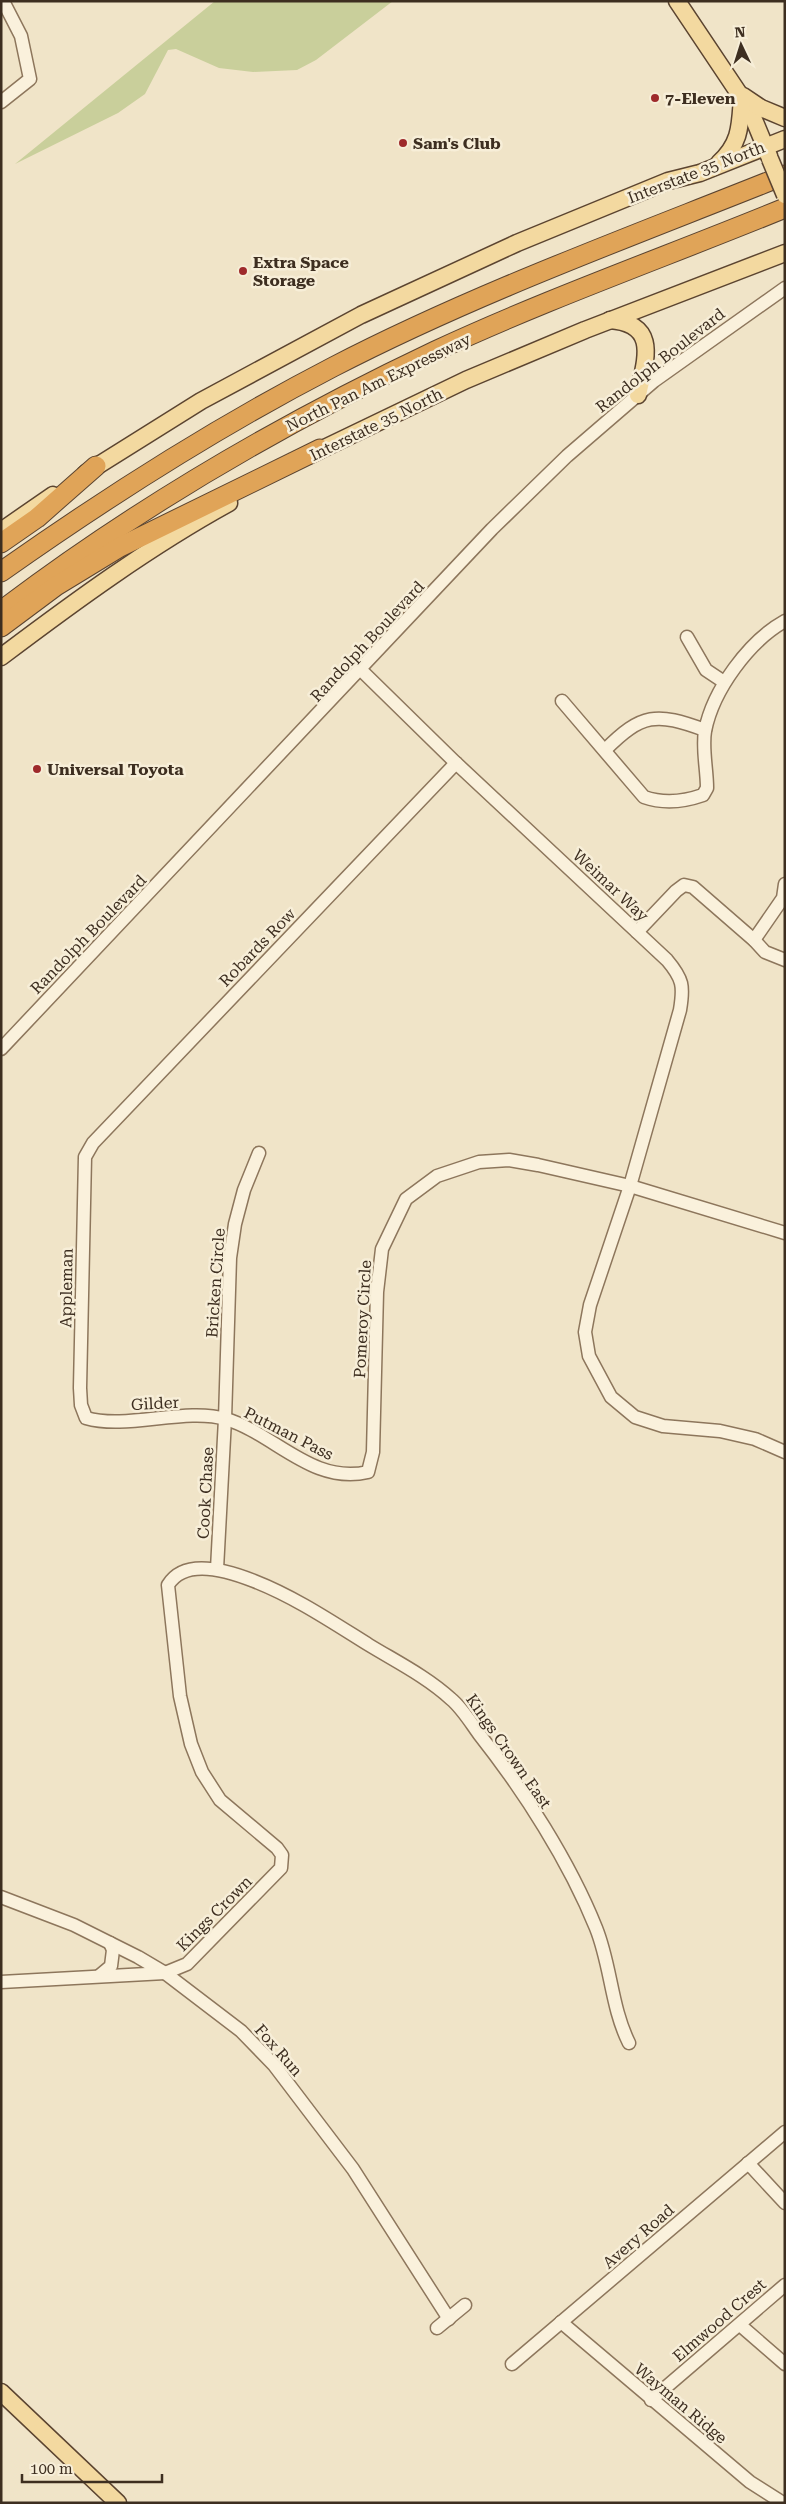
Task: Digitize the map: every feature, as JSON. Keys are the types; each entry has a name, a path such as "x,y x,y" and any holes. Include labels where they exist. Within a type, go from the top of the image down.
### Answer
{"highway":[{"name":"North Pan Am Expressway","path":"1,572 123,488 255,409 333,367 417,326 524,280 785,175"},
{"name":"North Pan Am Expressway","path":"1,611 108,535 208,472 294,422 482,331 785,208"},
{"path":"1,627 64,581 120,547 320,448"},
{"path":"1,544 37,518 96,466"}],"main road":[{"path":"677,1 741,96 768,153 785,195"},
{"path":"741,96 761,108 785,118"},
{"path":"715,167 733,150 740,128 741,96"},
{"name":"Interstate 35 North","path":"1,531 96,466 201,401 361,315 517,243 668,181 768,153 785,139"},
{"name":"Interstate 35 North","path":"1,657 52,619 186,526 284,472 320,448 466,380 610,320 785,253"},
{"path":"610,320 626,321 641,332 646,343 646,358 638,395"},
{"path":"1,2392 118,2503"}],"street":[{"path":"1,102 30,79 21,36 3,1"},
{"name":"Randolph Boulevard","path":"1,1049 361,670 492,529 567,456 638,395 729,326 785,288"},
{"path":"562,701 644,796 659,802 676,802 703,795 707,788 705,730 724,682 765,633 785,621"},
{"path":"687,637 706,670 724,682"},
{"name":"Weimar Way","path":"361,670 456,763 637,932 676,971 683,989 680,1010 630,1186 590,1305 585,1332 589,1356 611,1397 628,1412 645,1421 663,1426 720,1431 755,1439 785,1452"},
{"path":"605,750 626,730 641,721 668,719 705,730"},
{"name":"Robards Row","path":"85,1157 92,1143 456,763"},
{"path":"754,940 779,904 785,884"},
{"path":"637,932 684,885 692,887 754,940 764,952 785,960"},
{"name":"Bricken Circle","path":"225,1419 230,1258 244,1190 259,1153"},
{"name":"Appleman","path":"85,1157 80,1388 81,1405 86,1418"},
{"name":"Pomeroy Circle","path":"368,1472 373,1452 377,1276 386,1238 406,1200 426,1183 451,1170 494,1160 538,1165 630,1186 785,1233"},
{"name":"Gilder","path":"86,1418 105,1423 203,1417 225,1419"},
{"name":"Putman Pass","path":"225,1419 251,1429 301,1461 331,1473 352,1476 368,1472"},
{"name":"Cook Chase","path":"217,1569 225,1419"},
{"name":"Kings Crown","path":"1,1982 165,1973 186,1964 276,1874 283,1862 277,1848 238,1818 212,1791 191,1744 182,1706 168,1585 174,1576 184,1571 217,1569"},
{"name":"Kings Crown East","path":"217,1569 259,1583 301,1604 424,1678 453,1700 497,1756 520,1790 584,1900 602,1947 621,2026 629,2043"},
{"name":"Fox Run","path":"1,1897 74,1925 165,1973 241,2031 274,2065 353,2169 449,2319"},
{"path":"99,1976 111,1966 113,1950 110,1943"},
{"name":"Avery Road","path":"512,2364 785,2132"},
{"path":"748,2163 785,2203"},
{"name":"Elmwood Crest","path":"651,2400 785,2285"},
{"path":"437,2328 465,2305"},
{"name":"Wayman Ridge","path":"561,2322 750,2482 783,2503"},
{"path":"740,2325 785,2364"}],"green space":[{"path":"215,1 393,1 316,60 297,70 253,72 219,68 176,49 168,50 145,94 118,113 15,164"}],"place":[{"name":"7-Eleven","path":"655,98"},
{"name":"Sam's Club","path":"403,143"},
{"name":"Extra Space Storage","path":"243,271"},
{"name":"Universal Toyota","path":"37,769"}]}
